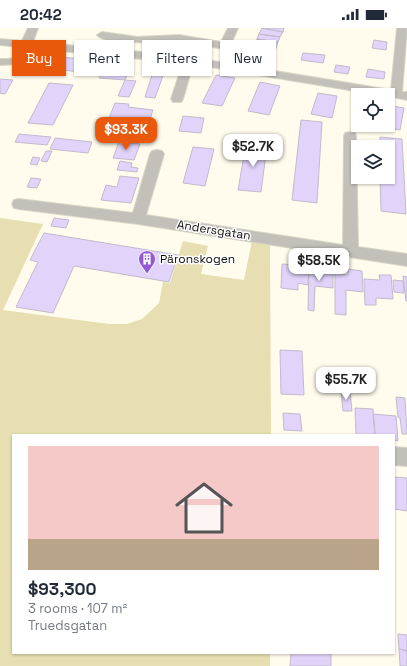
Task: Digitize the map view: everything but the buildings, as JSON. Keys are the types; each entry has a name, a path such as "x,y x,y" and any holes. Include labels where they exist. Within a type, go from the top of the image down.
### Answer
{"street":[{"path":"28,40 33,28"},
{"path":"212,44 225,46 234,28"},
{"path":"212,64 402,96 402,28"},
{"path":"102,35 137,40 179,38 190,40"},
{"path":"0,42 12,42"},
{"path":"66,47 142,55"},
{"path":"0,62 12,62"},
{"path":"177,99 183,76"},
{"path":"350,136 351,252"},
{"path":"138,219 157,154"},
{"name":"Andersgatan","path":"20,204 138,219 407,260"},
{"path":"395,456 407,457"}],"shaded area":[{"path":"0,218 43,224 3,310 109,324 127,324 142,319 159,303 163,282 170,283 183,241 208,246 201,274 244,280 252,241 270,245 271,434 12,434 12,654 270,654 270,666 0,666"}],"place":[{"name":"Päronskogen","path":"147,274"}]}
